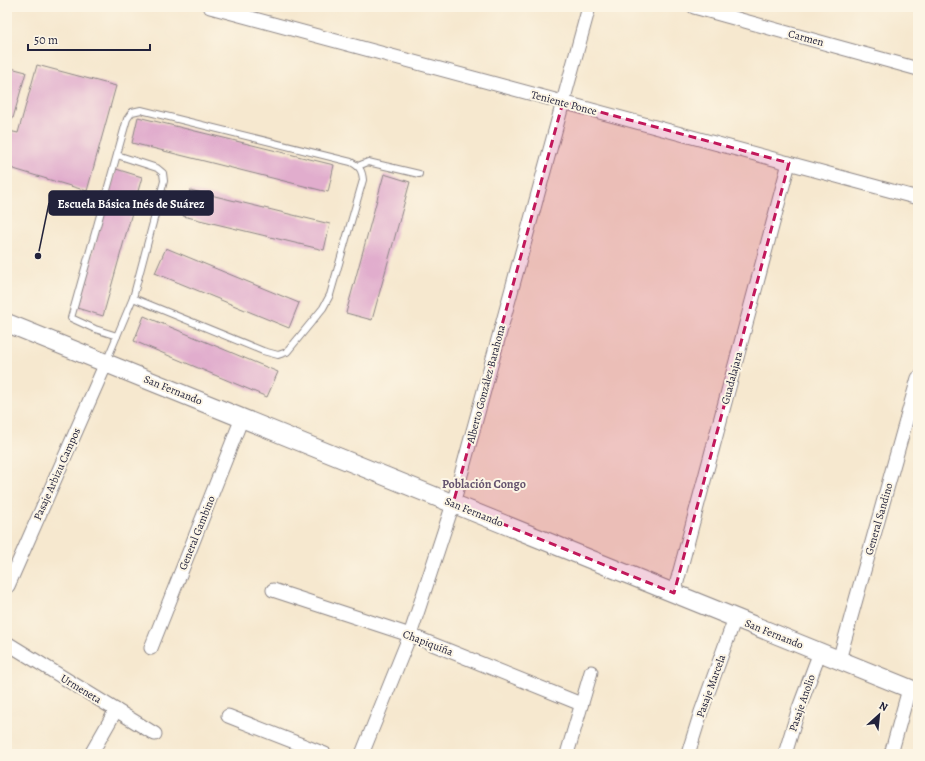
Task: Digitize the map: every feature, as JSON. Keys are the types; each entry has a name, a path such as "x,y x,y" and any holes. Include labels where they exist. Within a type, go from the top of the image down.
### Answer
{"street":[{"name":"Teniente Ponce","path":"210,7 918,198"},
{"name":"Alberto González Barahona","path":"362,754 410,635 453,504 589,7"},
{"name":"Carmen","path":"694,7 918,69"},
{"name":"Guadalajara","path":"674,593 789,164"},
{"name":"San Fernando","path":"7,323 914,690"},
{"name":"Pasaje Arbizu Campos","path":"8,586 106,363"},
{"name":"General Sandino","path":"839,660 918,378"},
{"name":"General Gambino","path":"151,648 242,418"},
{"name":"Chapiquiña","path":"273,590 410,635 581,704"},
{"name":"Pasaje Marcela","path":"688,754 701,712 735,618"},
{"name":"Urmeneta","path":"7,643 155,734"},
{"name":"Pasaje Anolio","path":"785,754 799,708 820,652"},
{"path":"567,754 591,672"},
{"path":"891,754 914,690"},
{"path":"92,754 116,710"},
{"path":"228,716 325,754"}],"lane":[{"path":"117,336 95,329 71,318 127,119 132,112 141,110 351,162 358,166 362,172 363,180 330,295 323,308 287,352 278,355 263,351 132,298"},
{"path":"106,363 132,298 164,181 163,173 157,168 117,155"},
{"path":"358,166 368,162 419,174"}],"highlighted area":[{"path":"563,102 789,163 674,593 453,504"}],"building":[{"path":"37,65 116,86 87,191 7,167 7,138 9,131 18,133"},
{"path":"7,67 26,72 13,118 7,117"},
{"path":"138,117 334,165 328,192 132,143"},
{"path":"116,169 142,177 103,316 77,308"},
{"path":"384,174 410,182 372,320 346,313"},
{"path":"190,190 330,224 324,250 183,216"},
{"path":"166,248 299,303 289,328 155,273"},
{"path":"144,316 278,372 267,397 134,341"}],"place":[{"name":"Escuela Básica Inés de Suárez","path":"38,256"}],"district":[{"name":"Población Congo","path":"484,484"}]}
